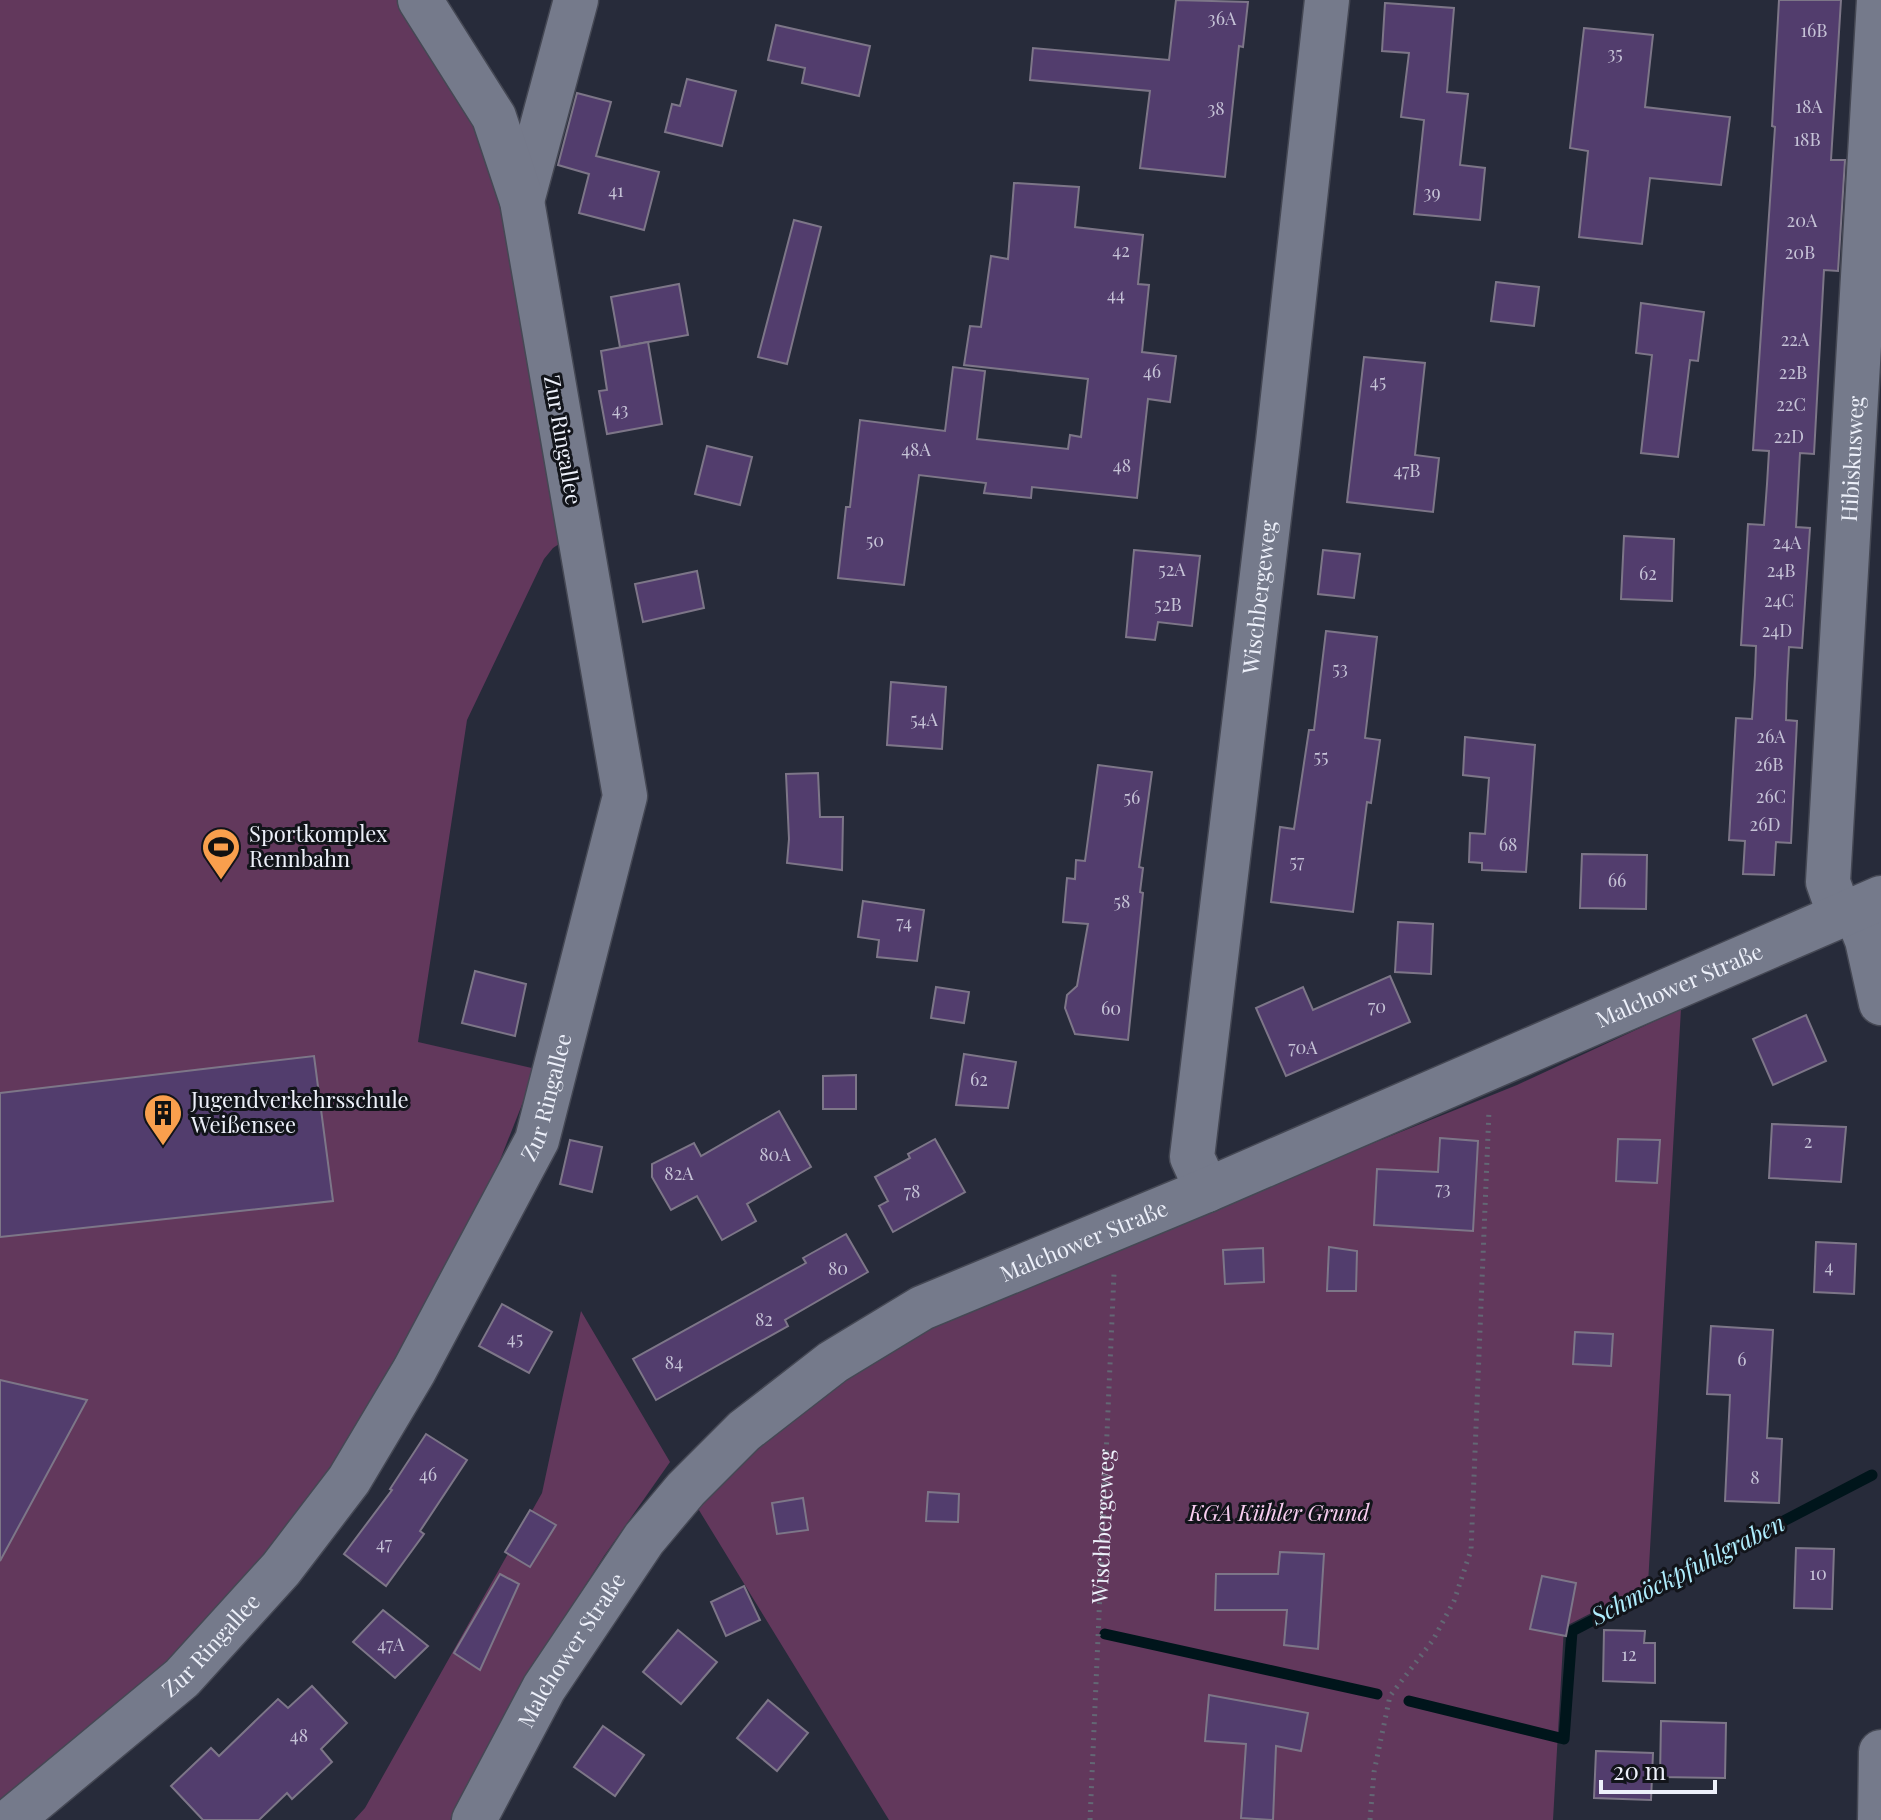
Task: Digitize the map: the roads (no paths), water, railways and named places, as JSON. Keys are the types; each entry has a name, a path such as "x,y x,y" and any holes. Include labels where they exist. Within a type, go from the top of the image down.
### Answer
{"street":[{"name":"Zur Ringallee","path":"11,1820 182,1678 281,1569 349,1480 414,1371 537,1140 625,796 522,201 494,117 420,0"},
{"name":"Zur Ringallee","path":"522,201 576,0"},
{"name":"Wischbergeweg","path":"1207,1190 1192,1157 1278,442 1327,0"},
{"name":"Hibiskusweg","path":"1879,0 1868,417 1828,882 1859,908 1881,1003"},
{"name":"Malchower Straße","path":"474,1820 544,1688 644,1539 686,1489 744,1431 833,1362 922,1308 1207,1190 1859,908"},
{"path":"1880,1820 1881,1752"}],"waterway":[{"name":"Schmöckpfuhlgraben","path":"1409,1701 1564,1739 1572,1631 1872,1475"},
{"name":"Schmöckpfuhlgraben","path":"1105,1634 1377,1694"}],"place":[{"name":"Sportkomplex Rennbahn","path":"221,881"},
{"name":"Jugendverkehrsschule Weißensee","path":"163,1147"}],"park label":[{"name":"KGA Kühler Grund","path":"1279,1513"}]}
